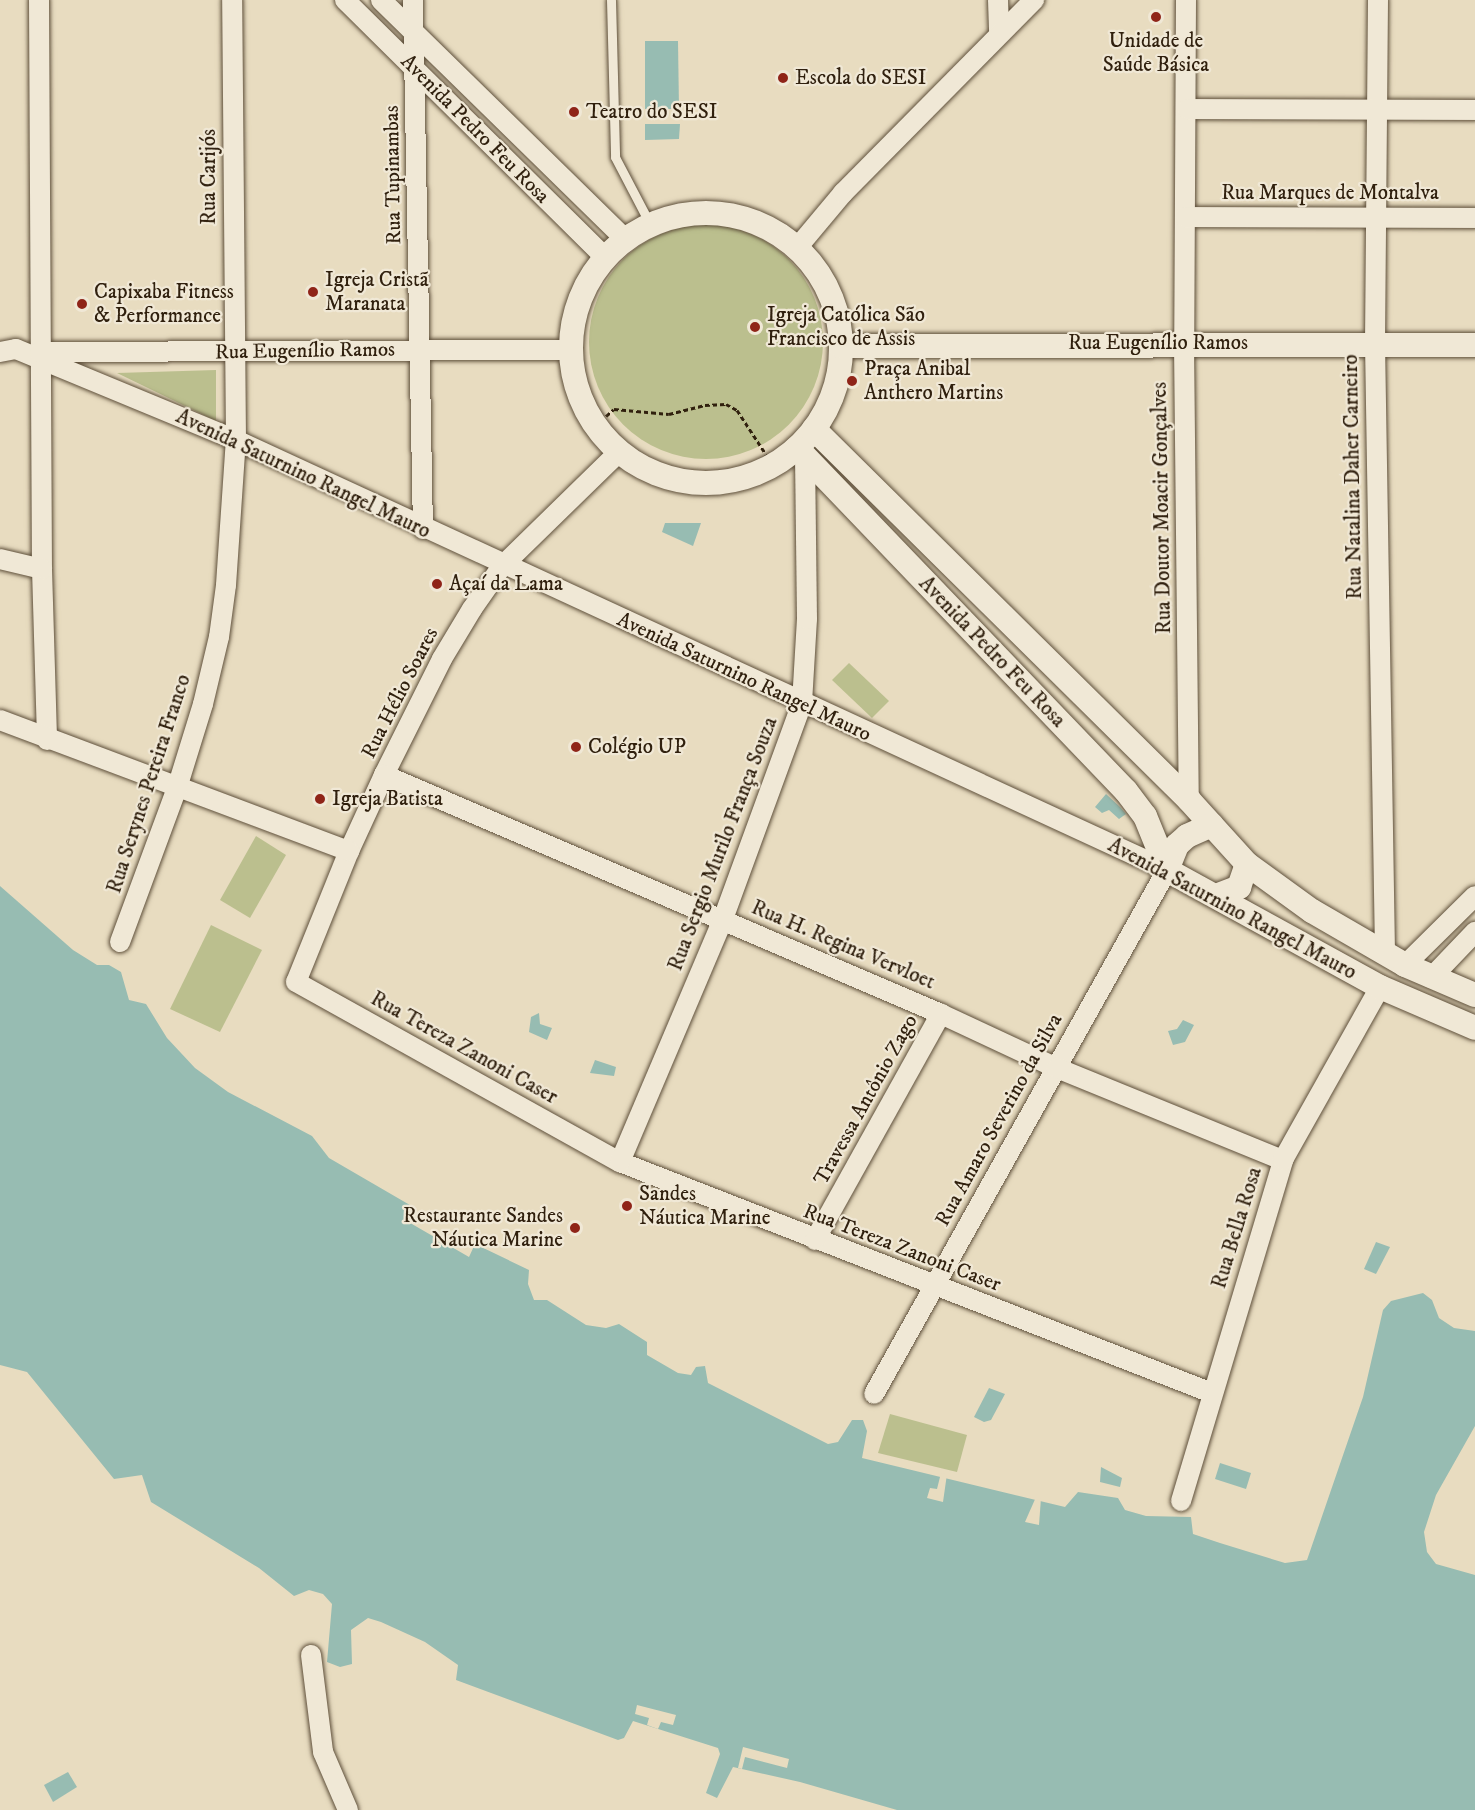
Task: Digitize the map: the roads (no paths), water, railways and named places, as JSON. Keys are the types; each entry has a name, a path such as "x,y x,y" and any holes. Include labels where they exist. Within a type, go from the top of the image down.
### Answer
{"street":[{"path":"39,0 42,569 47,740"},
{"name":"Rua Carijós","path":"232,0 234,353"},
{"name":"Avenida Pedro Feu Rosa","path":"345,0 606,258"},
{"name":"Avenida Pedro Feu Rosa","path":"381,0 626,240"},
{"name":"Rua Tupinambas","path":"413,0 423,529"},
{"path":"998,0 999,33"},
{"path":"797,248 843,193 1034,0"},
{"name":"Rua Doutor Moacir Gonçalves","path":"1186,0 1188,109 1184,343 1189,800"},
{"name":"Rua Natalina Daher Carneiro","path":"1378,0 1375,343 1395,958"},
{"path":"1188,109 1378,107 1475,110"},
{"path":"694,214 731,216 766,228 797,248 829,292 841,346 835,391 801,453 735,480 694,483 654,473 619,452 595,426 577,390 571,350 580,301 606,258 626,240 651,226 694,214"},
{"name":"Rua Marques de Montalva","path":"1185,217 1475,218"},
{"name":"Rua Eugenílio Ramos","path":"841,346 1184,343 1475,345"},
{"name":"Avenida Saturnino Rangel Mauro","path":"2,351 16,349 40,355 236,440 502,566 1167,870 1380,987 1475,1028"},
{"name":"Rua Eugenílio Ramos","path":"40,355 421,349 571,350"},
{"name":"Rua Serynes Pereira Franco","path":"120,942 177,788 219,637 236,440 234,353"},
{"name":"Avenida Pedro Feu Rosa","path":"814,429 1212,825"},
{"name":"Rua Hélio Soares","path":"296,982 349,851 442,659 502,566 619,452"},
{"name":"Avenida Pedro Feu Rosa","path":"801,453 1126,791 1145,816 1167,870"},
{"name":"Rua Sergio Murilo França Souza","path":"620,1162 723,919 802,703 807,620 801,453"},
{"path":"0,559 42,569"},
{"path":"0,720 47,740 349,851"},
{"name":"Rua H. Regina Vervloet","path":"384,776 723,919 941,1014 1057,1068 1283,1160"},
{"path":"1167,870 1177,845 1199,829 1212,825"},
{"name":"Avenida Saturnino Rangel Mauro","path":"1212,825 1247,864 1312,910 1431,978 1475,996"},
{"path":"1216,896 1239,888 1247,864"},
{"name":"Rua Amaro Severino da Silva","path":"874,1394 1167,870"},
{"path":"1395,958 1475,896"},
{"path":"1431,978 1475,932"},
{"name":"Rua Tereza Zanoni Caser","path":"296,982 620,1162 934,1287 1212,1393"},
{"name":"Rua Bella Rosa","path":"1181,1501 1283,1160 1380,987"},
{"name":"Travessa Antônio Zago","path":"815,1240 941,1014"},
{"path":"311,1655 323,1752 348,1810"}],"lane":[{"path":"611,0 615,157 651,226"}],"water":[{"path":"645,41 678,41 679,109 645,109"},
{"path":"645,124 680,124 679,139 645,140"},
{"path":"665,523 701,523 693,546 662,532"},
{"path":"1106,794 1126,814 1119,819 1109,810 1102,813 1095,807"},
{"path":"0,886 73,950 97,965 109,965 121,972 129,1000 146,1004 167,1038 195,1068 228,1092 312,1136 329,1158 415,1208 405,1220 469,1257 475,1244 529,1270 528,1284 534,1300 547,1300 586,1325 606,1328 619,1324 647,1342 647,1355 678,1373 691,1375 696,1367 705,1366 708,1383 828,1444 838,1442 852,1420 863,1420 867,1431 862,1458 1065,1507 1078,1492 1118,1498 1125,1510 1146,1516 1191,1517 1193,1534 1220,1543 1285,1563 1307,1560 1363,1397 1383,1310 1391,1301 1423,1293 1432,1300 1439,1318 1454,1328 1475,1331 1475,1426 1436,1495 1424,1532 1427,1552 1436,1564 1475,1575 1475,1810 897,1810 800,1782 733,1767 717,1798 706,1793 720,1754 718,1748 633,1721 624,1738 618,1740 456,1680 458,1665 425,1642 381,1622 368,1618 351,1630 352,1664 340,1667 327,1662 332,1604 323,1594 309,1590 294,1596 259,1568 151,1502 142,1475 114,1479 27,1372 0,1365"},
{"path":"539,1013 540,1024 552,1028 547,1040 529,1032 531,1017"},
{"path":"1183,1020 1194,1025 1185,1042 1173,1045 1168,1031 1177,1029"},
{"path":"595,1060 616,1067 614,1076 590,1073"},
{"path":"1376,1242 1390,1247 1376,1274 1364,1269"},
{"path":"989,1388 1005,1394 991,1420 984,1422 974,1417"},
{"path":"1220,1463 1251,1473 1246,1489 1215,1479"},
{"path":"1101,1467 1122,1478 1120,1487 1100,1482"},
{"path":"68,1772 77,1787 53,1802 44,1785"}],"place":[{"name":"Unidade de Saúde Básica","path":"1156,17"},
{"name":"Escola do SESI","path":"783,78"},
{"name":"Teatro do SESI","path":"574,112"},
{"name":"Igreja Cristã Maranata","path":"313,292"},
{"name":"Capixaba Fitness & Performance","path":"82,304"},
{"name":"Igreja Católica São Francisco de Assis","path":"755,327"},
{"name":"Praça Anibal Anthero Martins","path":"852,381"},
{"name":"Açaí da Lama","path":"437,584"},
{"name":"Colégio UP","path":"576,747"},
{"name":"Igreja Batista","path":"320,799"},
{"name":"Sandes Náutica Marine","path":"627,1206"},
{"name":"Restaurante Sandes Náutica Marine","path":"575,1228"}]}
